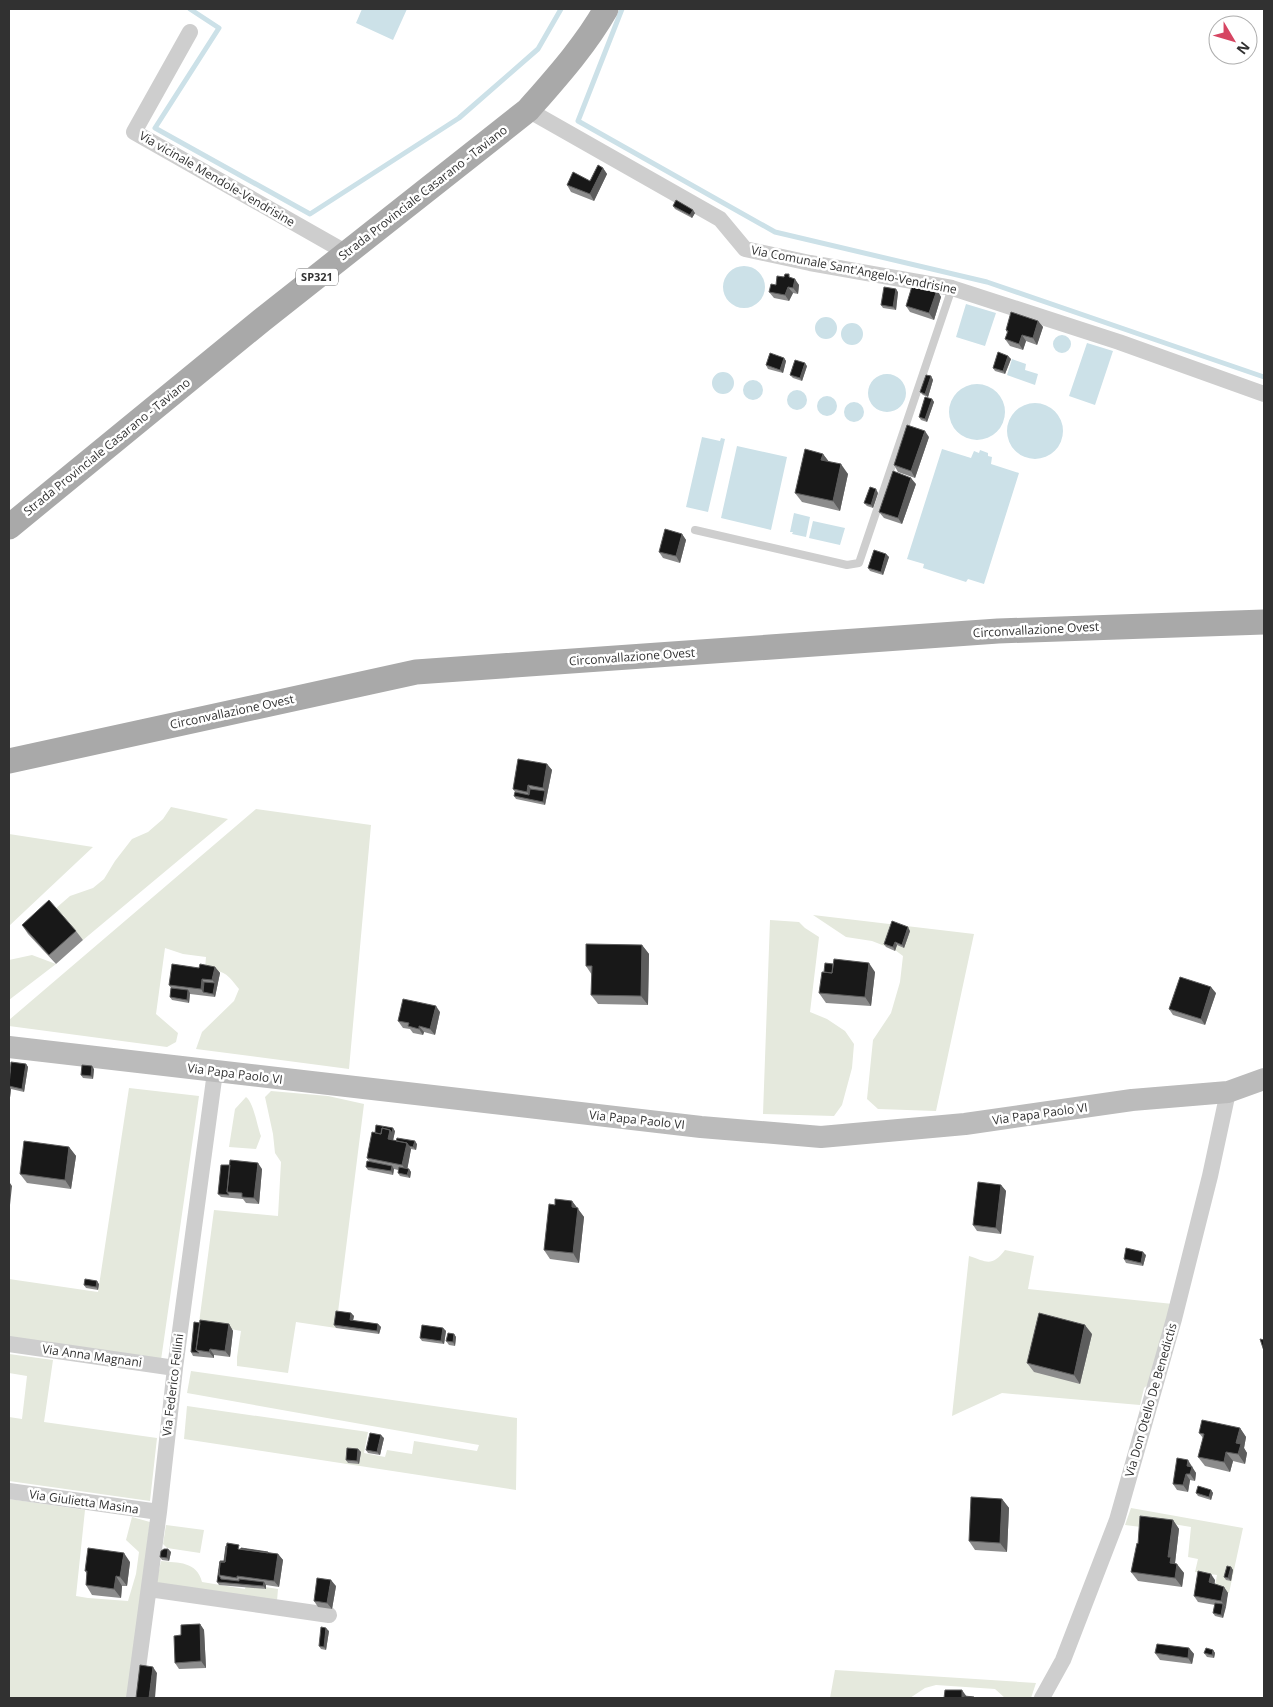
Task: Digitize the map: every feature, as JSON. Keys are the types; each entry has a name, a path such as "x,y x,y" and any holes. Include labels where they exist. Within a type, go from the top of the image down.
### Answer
{"main road":[{"name":"Strada Provinciale Casarano - Taviano","path":"9,527 347,253 528,110 596,27 606,9"},
{"name":"Circonvallazione Ovest","path":"9,761 416,672 998,631 1264,622"}],"street":[{"name":"Via vicinale Mendole-Vendrisine","path":"190,32 134,132 347,253"},
{"name":"Via Comunale Sant'Angelo-Vendrisine","path":"528,110 720,219 745,249 810,263 952,288 1119,342 1264,394"},
{"name":"Via Papa Paolo VI","path":"9,1047 709,1128 820,1137 965,1124 1132,1100 1228,1092 1264,1076"},
{"name":"Via Federico Fellini","path":"134,1698 159,1512 175,1368 215,1072"},
{"name":"Via Don Otello De Benedictis","path":"1042,1698 1063,1660 1117,1520 1174,1319 1210,1176 1228,1092"},
{"name":"Via Anna Magnani","path":"9,1344 175,1368"},
{"name":"Via Giulietta Masina","path":"9,1491 159,1512"},
{"path":"149,1589 329,1615"}],"lane":[{"path":"696,530 847,566 859,563 952,288"}],"shaded area":[{"path":"171,807 228,819 83,940 55,909 70,896 93,888 104,879 132,839 148,832 163,819"},
{"path":"256,809 371,825 349,1069 196,1049 202,1032 234,1001 239,989 225,974 205,969 206,957 183,954 165,948 156,1014 178,1033 176,1042 167,1047 9,1026 9,1020"},
{"path":"9,834 93,847 9,926"},
{"path":"813,915 974,934 936,1111 878,1109 867,1099 873,1040 891,1013 900,982 903,956 895,950 872,941 846,937"},
{"path":"770,920 799,922 819,937 810,1012 827,1019 845,1031 854,1044 852,1068 842,1105 834,1116 763,1114"},
{"path":"32,955 56,964 9,1000 9,960"},
{"path":"129,1088 199,1096 161,1360 9,1338 9,1279 98,1292"},
{"path":"271,1091 328,1096 364,1104 336,1328 296,1322 288,1373 237,1366 241,1331 199,1323 214,1210 278,1216 281,1162 275,1153 265,1097"},
{"path":"246,1097 253,1109 261,1136 256,1149 229,1147 235,1109"},
{"path":"1005,1250 1034,1256 1028,1289 1173,1304 1150,1383 1144,1388 1140,1405 1002,1393 952,1416 969,1256 989,1262 996,1259"},
{"path":"9,1354 53,1360 44,1422 157,1438 150,1501 9,1481 9,1417 22,1419 27,1376 9,1373"},
{"path":"191,1371 517,1418 516,1490 184,1439 187,1406 368,1432 364,1453 385,1457 387,1450 412,1454 414,1441 477,1451 479,1445 187,1393"},
{"path":"9,1499 85,1510 76,1596 88,1598 128,1601 136,1574 139,1552 126,1540 132,1517 150,1522 128,1698 9,1698"},
{"path":"1131,1508 1243,1528 1229,1593 1221,1592 1215,1586 1217,1575 1195,1572 1198,1559 1188,1557 1191,1527 1143,1519 1141,1527 1125,1525"},
{"path":"166,1525 204,1530 200,1553 167,1548 163,1544"},
{"path":"161,1561 186,1564 196,1570 202,1582 245,1589 246,1584 278,1589 277,1601 156,1584"},
{"path":"835,1670 1036,1683 1031,1698 1005,1698 995,1689 936,1685 925,1688 910,1698 830,1698"}],"water":[{"path":"362,9 407,9 393,40 356,23"},
{"path":"744,266 759,272 765,287 759,302 744,308 729,302 723,287 729,272"},
{"path":"966,304 996,313 985,346 956,337"},
{"path":"826,317 834,320 837,328 834,336 826,339 818,336 815,328 818,320"},
{"path":"852,323 860,326 863,334 860,342 852,345 844,342 841,334 844,326"},
{"path":"1058,335 1066,335 1071,340 1069,351 1058,353 1053,348 1053,340"},
{"path":"1087,343 1113,351 1095,405 1069,396"},
{"path":"1012,359 1026,364 1025,370 1038,374 1035,385 1007,375"},
{"path":"723,372 731,375 734,383 731,391 723,394 715,391 712,383 715,375"},
{"path":"887,374 900,380 906,393 900,406 887,412 874,406 868,393 874,380"},
{"path":"749,380 757,380 763,386 763,394 757,400 749,400 743,394 743,386"},
{"path":"977,384 988,386 997,392 1003,401 1005,412 1003,423 997,432 988,438 977,440 966,438 957,432 951,423 949,412 951,401 957,392 966,386"},
{"path":"797,390 804,393 807,400 804,407 797,410 790,407 787,400 790,393"},
{"path":"827,396 834,399 837,406 834,413 827,416 820,413 817,406 820,399"},
{"path":"850,402 858,402 864,408 864,416 858,422 850,422 844,416 844,408"},
{"path":"1035,403 1046,405 1055,411 1061,420 1063,431 1061,442 1055,451 1046,457 1035,459 1024,457 1015,451 1009,442 1007,431 1009,420 1015,411 1024,405"},
{"path":"702,437 720,441 721,438 725,439 708,512 686,507"},
{"path":"737,446 787,457 771,530 721,518"},
{"path":"942,449 971,458 974,451 979,453 980,450 992,457 991,464 1019,473 984,584 968,579 966,582 923,568 924,564 907,559"},
{"path":"794,513 810,517 806,537 790,532"},
{"path":"813,521 845,528 840,545 809,538"}],"building":[{"path":"598,165 603,168 590,194 567,185 573,172 590,181"},
{"path":"676,200 693,210 690,215 673,206"},
{"path":"785,274 789,274 789,277 795,279 793,288 788,287 785,295 769,292 771,284 776,285 777,276 784,277"},
{"path":"913,283 937,290 929,313 906,306"},
{"path":"884,287 896,289 893,307 881,305"},
{"path":"1011,312 1038,321 1033,338 1022,335 1019,344 1005,339"},
{"path":"998,352 1008,356 1003,371 993,368"},
{"path":"770,353 784,358 780,370 766,365"},
{"path":"795,360 805,363 800,378 790,375"},
{"path":"926,375 931,376 925,394 920,392"},
{"path":"925,397 932,399 925,419 919,417"},
{"path":"907,425 925,431 911,471 894,465"},
{"path":"805,449 823,454 821,460 841,464 833,501 795,493"},
{"path":"893,471 911,478 898,518 879,512"},
{"path":"870,487 876,489 871,505 864,503"},
{"path":"665,529 682,534 676,556 659,552"},
{"path":"874,550 886,554 881,572 868,568"},
{"path":"518,759 547,764 543,788 528,785 527,792 513,789"},
{"path":"530,789 545,791 543,802 514,796 515,792 529,795"},
{"path":"49,900 76,931 49,955 22,925"},
{"path":"892,921 908,927 902,945 895,942 893,947 884,944"},
{"path":"586,944 642,945 641,996 591,995 592,966 586,966"},
{"path":"834,959 869,963 865,997 819,993 822,972 832,973"},
{"path":"825,963 833,964 832,973 824,972"},
{"path":"172,964 199,968 200,964 215,967 212,980 202,979 201,989 169,985"},
{"path":"1180,977 1211,987 1201,1019 1169,1009"},
{"path":"204,982 215,983 213,994 203,992"},
{"path":"171,988 188,990 187,1000 170,997"},
{"path":"403,999 436,1006 430,1029 419,1026 419,1029 408,1026 409,1023 398,1021"},
{"path":"11,1062 26,1064 22,1089 9,1086"},
{"path":"82,1065 92,1066 91,1076 81,1075"},
{"path":"376,1125 393,1128 392,1133 390,1130 382,1128 381,1134 375,1133"},
{"path":"382,1128 390,1130 388,1139 407,1143 402,1165 367,1158 372,1132 381,1134"},
{"path":"397,1138 415,1141 413,1147 407,1143 396,1141"},
{"path":"24,1141 69,1147 65,1180 20,1174"},
{"path":"230,1160 258,1163 254,1198 242,1197 242,1193 227,1192"},
{"path":"367,1161 392,1166 391,1171 366,1167"},
{"path":"221,1165 230,1165 227,1192 229,1195 218,1194"},
{"path":"399,1167 409,1169 407,1175 398,1173"},
{"path":"978,1182 1001,1185 996,1228 973,1225"},
{"path":"555,1199 572,1201 572,1207 578,1208 573,1253 544,1250 549,1204 555,1205"},
{"path":"1126,1248 1143,1252 1141,1263 1124,1259"},
{"path":"85,1279 97,1281 96,1287 84,1285"},
{"path":"336,1311 351,1313 350,1320 378,1324 377,1331 334,1325"},
{"path":"1039,1313 1085,1325 1074,1375 1027,1363"},
{"path":"200,1320 229,1324 225,1351 210,1349 209,1352 196,1350"},
{"path":"194,1322 200,1323 196,1350 199,1353 191,1352"},
{"path":"422,1325 443,1328 441,1341 420,1338"},
{"path":"448,1333 454,1334 453,1342 446,1341"},
{"path":"1260,1339 1264,1340 1264,1351"},
{"path":"1202,1420 1240,1428 1236,1443 1241,1444 1238,1454 1226,1452 1224,1462 1198,1457 1204,1434 1199,1433"},
{"path":"370,1433 381,1435 377,1452 366,1450"},
{"path":"347,1448 358,1449 357,1461 346,1460"},
{"path":"1177,1458 1188,1460 1187,1466 1192,1467 1190,1474 1186,1474 1183,1485 1173,1484"},
{"path":"1198,1486 1211,1490 1209,1497 1196,1493"},
{"path":"971,1497 1002,1499 1000,1543 969,1541"},
{"path":"1140,1516 1173,1520 1168,1557 1171,1557 1170,1563 1177,1564 1175,1578 1131,1572 1138,1544"},
{"path":"227,1543 239,1545 238,1549 278,1554 274,1581 219,1575 220,1562 225,1562"},
{"path":"226,1546 225,1562 220,1562 219,1575 221,1579 264,1582 263,1586 217,1582 220,1561 224,1561"},
{"path":"88,1548 124,1553 120,1577 116,1576 114,1589 86,1585 87,1571 85,1571"},
{"path":"168,1549 167,1558 160,1557 161,1551"},
{"path":"241,1549 268,1552 268,1553"},
{"path":"1227,1566 1231,1567 1228,1578 1224,1577"},
{"path":"1198,1571 1211,1574 1209,1582 1224,1587 1221,1601 1194,1596"},
{"path":"317,1578 331,1580 327,1603 314,1601"},
{"path":"1215,1603 1223,1604 1221,1615 1213,1613"},
{"path":"200,1624 201,1661 175,1663 174,1636 181,1635 181,1625"},
{"path":"321,1627 326,1628 324,1647 319,1646"},
{"path":"1157,1644 1189,1648 1188,1658 1155,1653"},
{"path":"1206,1648 1213,1650 1212,1655 1204,1653"},
{"path":"140,1665 153,1667 149,1698 136,1698"},
{"path":"945,1690 962,1690 962,1698 944,1698"}],"waterway":[{"path":"190,9 219,28 155,128 310,214 459,118 538,49 561,9"},
{"path":"622,9 578,121 775,232 987,282 1264,377"}]}
